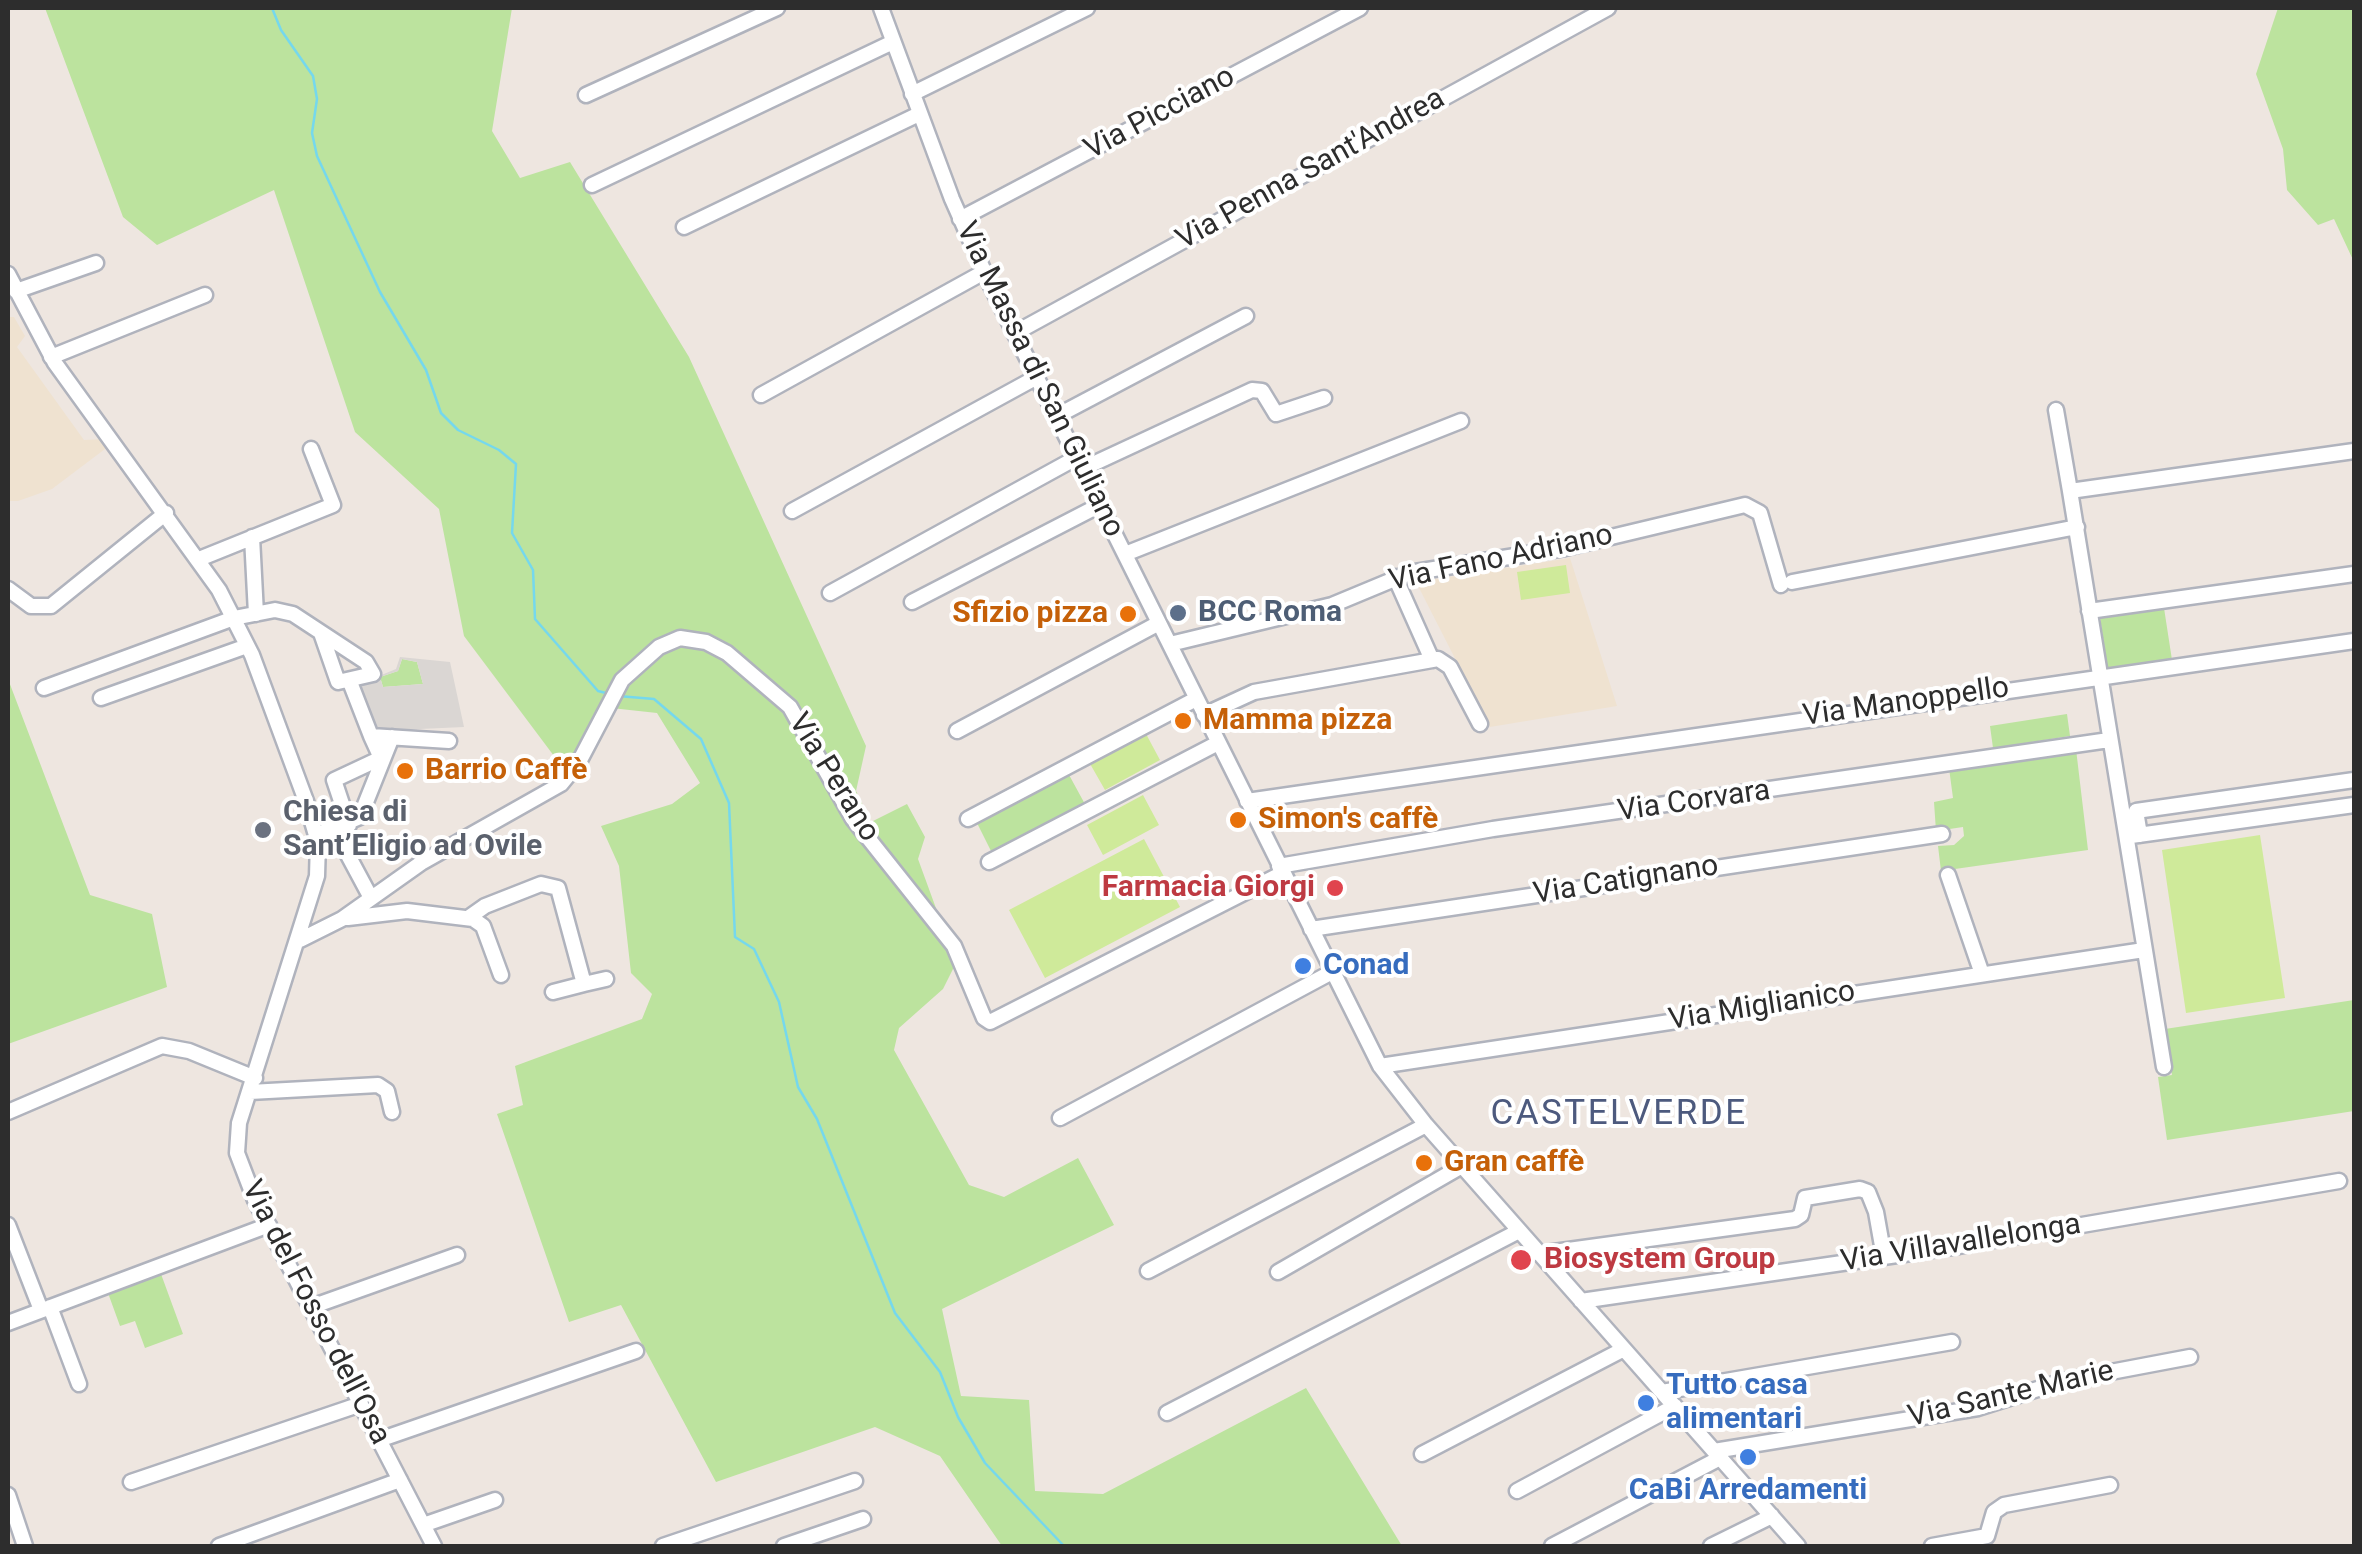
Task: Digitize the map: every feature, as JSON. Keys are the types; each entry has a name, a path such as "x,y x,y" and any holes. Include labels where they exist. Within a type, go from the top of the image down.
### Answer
{"street":[{"path":"586,95 777,8"},
{"name":"Via Massa di San Giuliano","path":"881,8 960,220 984,272 1380,1066 1426,1125 1798,1546"},
{"path":"912,94 1088,8"},
{"name":"Via Picciano","path":"960,220 1360,8"},
{"name":"Via Penna Sant'Andrea","path":"1015,332 1608,8"},
{"path":"592,185 893,42"},
{"path":"684,227 919,114"},
{"path":"16,291 96,263"},
{"path":"760,395 984,272"},
{"name":"Via del Fosso dell'Osa","path":"8,274 51,357 199,559 234,618 316,834 318,870 300,940 237,1130 237,1154 269,1226 434,1546"},
{"path":"51,357 205,294"},
{"path":"1056,416 1246,316"},
{"path":"792,511 1036,377"},
{"path":"830,592 1079,464 1252,390 1262,392 1276,414 1324,398"},
{"path":"2056,410 2109,740 2129,812 2144,950 2164,1067"},
{"path":"1125,554 1462,421"},
{"path":"199,559 332,505 311,449"},
{"path":"2070,491 2354,451"},
{"path":"912,602 1100,505"},
{"name":"Via Fano Adriano","path":"1170,644 1327,606 1395,577 1565,548 1750,505 1760,513 1786,584 2077,527"},
{"path":"8,589 31,606 51,606 166,514"},
{"path":"252,538 256,614"},
{"path":"2089,611 2354,574"},
{"path":"1395,577 1432,660"},
{"path":"44,688 234,618 287,612 321,633 372,666 371,676 350,682 334,679 321,633"},
{"path":"957,730 1159,623"},
{"name":"Via Perano","path":"300,940 342,919 421,862 564,781 579,762 613,695 654,650 680,638 714,645 758,675 797,717 856,823 951,942 984,1018 992,1022"},
{"name":"Via Manoppello","path":"1246,801 2354,641"},
{"path":"101,698 247,646"},
{"path":"1204,716 1249,694 1432,660 1450,666 1480,724"},
{"path":"350,682 381,758"},
{"path":"968,818 1196,699"},
{"path":"371,736 449,740"},
{"path":"316,834 341,827 364,810 392,737"},
{"name":"Via Corvara","path":"992,1022 1281,870 1494,829 2109,740"},
{"path":"989,862 1218,744"},
{"path":"371,898 341,827 334,780 381,758"},
{"path":"2129,812 2354,780"},
{"path":"2132,836 2354,805"},
{"name":"Via Catignano","path":"1311,929 1942,834"},
{"path":"1948,875 1982,974"},
{"path":"468,918 482,907 538,885 555,885 584,984"},
{"path":"342,919 400,911 468,918 483,926 501,975"},
{"name":"Via Miglianico","path":"1380,1066 2144,950"},
{"path":"1060,1118 1332,972"},
{"path":"553,992 606,979"},
{"path":"8,1112 162,1046 189,1051 252,1085 378,1085 387,1090 392,1112"},
{"path":"1148,1271 1426,1125"},
{"path":"1278,1272 1462,1166"},
{"name":"Via Villavallelonga","path":"1581,1301 1884,1257 2339,1180"},
{"path":"1539,1254 1786,1221 1801,1215 1805,1198 1860,1189 1868,1192 1876,1212 1884,1257"},
{"path":"8,1225 79,1384"},
{"path":"8,1322 269,1226"},
{"path":"1167,1413 1519,1230"},
{"path":"311,1307 457,1255"},
{"path":"1662,1392 1952,1342"},
{"path":"1422,1454 1624,1350"},
{"path":"380,1440 636,1351"},
{"name":"Via Sante Marie","path":"1552,1546 1717,1454 1978,1408 2063,1381 2190,1357"},
{"path":"132,1482 361,1404"},
{"path":"1516,1490 1674,1406"},
{"path":"219,1546 400,1480"},
{"path":"662,1546 855,1481"},
{"path":"1932,1546 1987,1536 1994,1512 2004,1505 2110,1485"},
{"path":"8,1495 25,1546"},
{"path":"423,1525 495,1500"},
{"path":"1711,1546 1772,1516"},
{"path":"784,1546 863,1519"}],"shaded area":[{"path":"8,317 14,317 25,336 17,347 84,440 105,439 109,446 52,489 18,501 8,501"},
{"path":"1570,558 1617,706 1490,727 1416,582"},
{"path":"400,657 450,662 464,727 376,731 357,685 396,669","holes":["402,659 417,662 423,684 383,687 380,677 398,671"]}],"green space":[{"path":"45,8 512,8 492,131 520,178 570,162 689,357 866,746 856,791 871,822 907,804 925,837 918,859 956,963 943,989 899,1028 894,1050 969,1185 1004,1197 1078,1158 1114,1225 942,1309 961,1396 1029,1400 1035,1491 1103,1494 1306,1388 1402,1546 1002,1546 940,1456 875,1427 716,1482 621,1305 569,1322 497,1114 523,1105 515,1066 642,1019 652,994 631,973 619,866 601,826 672,804 700,783 657,713 602,707 566,772 464,636 439,509 355,432 274,190 157,245 123,217"},
{"path":"2278,8 2354,8 2354,262 2334,219 2318,225 2287,190 2283,149 2256,74"},
{"path":"1566,565 1570,593 1521,600 1517,572"},
{"path":"2164,608 2172,660 2108,670 2100,618"},
{"path":"402,659 417,662 423,684 383,687 380,677 398,671"},
{"path":"8,679 90,895 152,914 167,987 8,1044"},
{"path":"2067,714 2070,736 1993,748 1990,726"},
{"path":"1145,732 1160,760 1105,790 1089,762"},
{"path":"2076,749 2088,850 1941,871 1938,846 1954,845 1964,836 1963,827 1936,831 1934,802 1953,798 1949,768"},
{"path":"1068,773 1086,806 993,855 976,821"},
{"path":"1143,795 1159,825 1103,855 1087,825"},
{"path":"2260,835 2285,998 2186,1013 2162,850"},
{"path":"1144,839 1180,907 1045,978 1009,910"},
{"path":"2354,1000 2354,1111 2167,1140 2158,1077 2172,1075 2165,1029"},
{"path":"161,1274 183,1334 145,1348 135,1321 120,1326 108,1293"}],"waterway":[{"path":"272,8 281,30 313,76 317,99 312,133 317,156 380,292 426,370 441,413 458,430 499,450 516,464 512,533 533,570 535,619 598,691 606,693"},
{"path":"618,696 654,699 701,739 729,803 735,937 754,949 779,1002 798,1087 817,1119 895,1313 940,1372 958,1417 985,1463 1064,1546"}],"place":[{"name":"BCC Roma","path":"1178,613"},
{"name":"Sfizio pizza","path":"1128,614"},
{"name":"Mamma pizza","path":"1183,721"},
{"name":"Barrio Caffè","path":"405,771"},
{"name":"Simon's caffè","path":"1238,820"},
{"name":"Chiesa di Sant’Eligio ad Ovile","path":"263,830"},
{"name":"Farmacia Giorgi","path":"1335,888"},
{"name":"Conad","path":"1303,966"},
{"name":"Gran caffè","path":"1424,1163"},
{"name":"Biosystem Group","path":"1521,1260"},
{"name":"Tutto casa alimentari","path":"1646,1403"},
{"name":"CaBi Arredamenti","path":"1748,1457"}],"district":[{"name":"CASTELVERDE","path":"1619,1115"}]}
